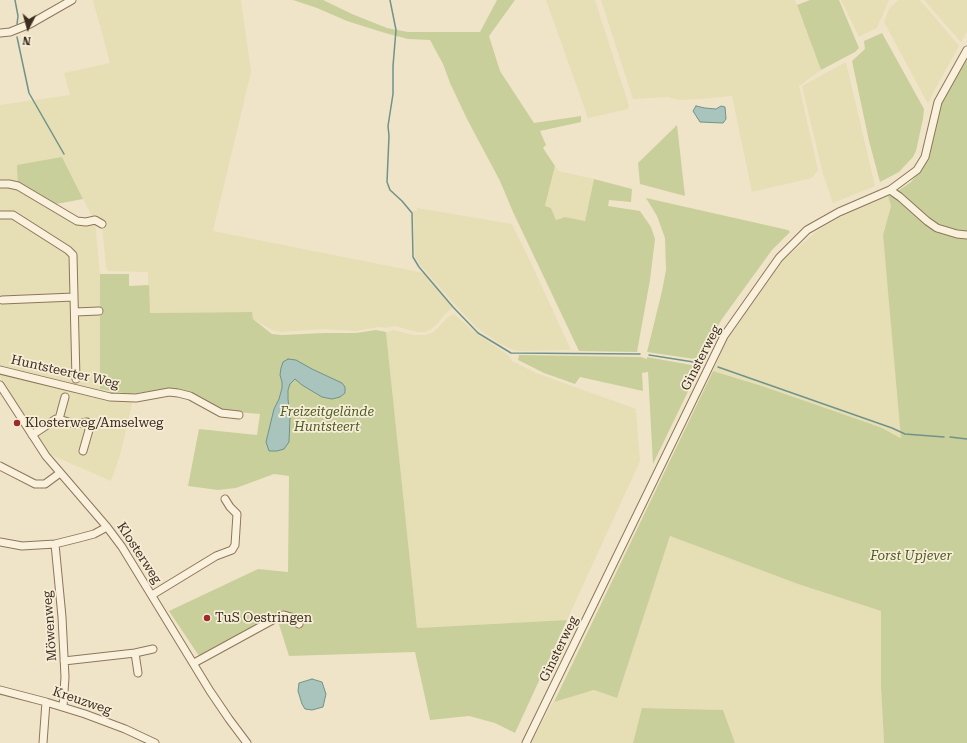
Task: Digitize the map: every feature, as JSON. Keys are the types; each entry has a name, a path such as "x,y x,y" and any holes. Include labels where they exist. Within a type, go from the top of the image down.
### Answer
{"street":[{"path":"0,33 10,32 30,24 72,0"},
{"name":"Ginsterweg","path":"526,743 724,336 778,258 807,230 839,212 890,190 917,170 925,157 938,102 967,50"},
{"path":"0,184 18,186 77,221 86,222 95,220 102,224"},
{"path":"890,190 937,228 957,234 967,235"},
{"path":"0,215 13,215 68,250 73,255 76,379"},
{"path":"1,300 74,297"},
{"path":"75,312 99,311"},
{"name":"Huntsteerter Weg","path":"0,370 110,397 136,398 169,392 178,393 190,396 221,413 239,415"},
{"name":"Klosterweg","path":"0,385 46,456 107,527 122,547 210,690 246,743"},
{"path":"60,419 66,396"},
{"path":"32,435 56,419 74,424 87,422 89,430 83,451"},
{"path":"0,466 35,484 44,484 60,473"},
{"path":"152,595 216,556 232,550 235,545 237,514 225,499"},
{"path":"0,542 22,546 55,544 94,534 107,527"},
{"name":"Möwenweg","path":"55,544 62,617 65,677 63,707"},
{"path":"194,663 280,616 284,615 291,617 299,624"},
{"path":"64,661 135,653 153,649"},
{"path":"135,653 138,672"},
{"name":"Kreuzweg","path":"0,690 85,714 125,729 154,743"},
{"path":"43,743 46,702"}],"shaded area":[{"path":"93,0 241,0 251,72 213,231 424,273 453,307 437,324 430,330 424,332 394,326 356,331 324,329 281,332 272,330 253,319 251,312 149,313 148,272 108,271 106,267 102,225 95,221 100,274 100,389 130,394 133,400 120,455 111,481 49,454 0,377 0,105 70,95 64,73 110,63","holes":["62,157 94,220 77,221 18,186"]},
{"path":"546,0 595,0 629,106 628,109 588,118"},
{"path":"601,0 795,0 821,70 799,86 818,170 812,178 752,192 732,96 679,100 667,97 633,99"},
{"path":"841,0 889,0 877,28 859,37"},
{"path":"898,0 920,0 959,46 928,104 884,22 889,9"},
{"path":"924,0 967,0 967,32 961,42"},
{"path":"846,62 875,186 833,203 823,174 802,86"},
{"path":"555,166 558,171 594,179 585,221 565,217 556,220 551,208 545,207"},
{"path":"888,196 891,206 883,235 902,438 880,427 762,386 713,371 727,339 781,262 817,231 850,211"},
{"path":"417,208 512,224 571,350 518,351 499,343 477,328 420,265 415,257 413,210 417,211"},
{"path":"454,314 477,334 508,355 512,361 536,373 636,409 640,461 567,620 417,628 386,332 394,330 413,335 426,335 434,332 448,317"},
{"path":"670,536 798,584 881,611 881,687 884,743 735,743 723,710 643,708 633,743 531,743 553,702 594,690 617,698"}],"green space":[{"path":"293,0 323,0 352,14 387,28 408,32 480,32 497,0 515,0 489,36 500,71 534,123 581,116 581,122 540,131 546,145 543,148 555,166 545,206 551,208 556,220 565,217 585,221 594,179 632,189 631,202 609,200 608,206 640,211 651,227 655,239 650,280 637,352 579,351 513,212 500,181 467,119 443,64 430,40 408,39 385,33 347,21 317,8"},
{"path":"810,0 839,0 859,48 855,52 821,70 797,5"},
{"path":"882,33 924,109 916,151 913,157 899,172 880,182 869,141 852,61 865,49 864,41"},
{"name":"Forst Upjever","path":"967,46 967,743 884,743 881,687 881,611 798,584 670,536 617,698 594,690 554,702 713,371 762,386 880,427 901,438 883,235 891,206 888,196 892,195 911,182 928,159 941,104"},
{"path":"677,125 685,196 640,184 638,163"},
{"path":"62,157 83,199 51,205 18,186 17,165"},
{"path":"646,198 788,230 790,232 772,250 722,319 701,360 647,352 666,270 665,238 657,216"},
{"name":"Freizeitgelände Huntsteert","path":"100,274 129,274 129,286 149,285 150,313 252,312 253,319 272,334 282,335 356,333 376,330 386,332 417,628 567,620 515,733 495,723 469,716 430,720 415,652 289,656 276,615 199,656 169,611 258,569 288,572 289,476 274,474 236,488 218,490 188,486 199,429 257,435 260,414 224,411 192,394 180,390 166,389 130,394 100,389"},
{"path":"519,355 641,357 647,359 647,357 697,366 696,375 653,464 648,372 642,373 643,391 580,377 575,384 544,373 518,360"},
{"path":"642,708 723,710 735,743 633,743"}],"water":[{"path":"696,106 716,109 721,106 725,107 726,119 723,123 700,122 693,111"},
{"path":"288,359 296,360 342,383 345,387 345,393 340,397 332,399 322,397 295,379 290,384 288,390 290,418 289,442 284,449 269,451 266,442 274,409 282,388 280,375 281,368 283,362"},
{"path":"312,679 322,682 326,694 323,707 312,710 305,709 298,691 299,683"}],"waterway":[{"path":"15,0 18,16 17,24"},
{"path":"390,0 396,30 393,66 393,94 388,126 387,182 390,190 412,213 413,257 419,267 453,307 478,333 511,353 640,354"},
{"path":"17,37 29,93 64,154"},
{"path":"649,355 700,363"},
{"path":"718,367 892,428 905,434 944,437"},
{"path":"950,437 967,439"}],"place":[{"name":"Klosterweg/Amselweg","path":"17,423"},
{"name":"TuS Oestringen","path":"207,618"}]}
